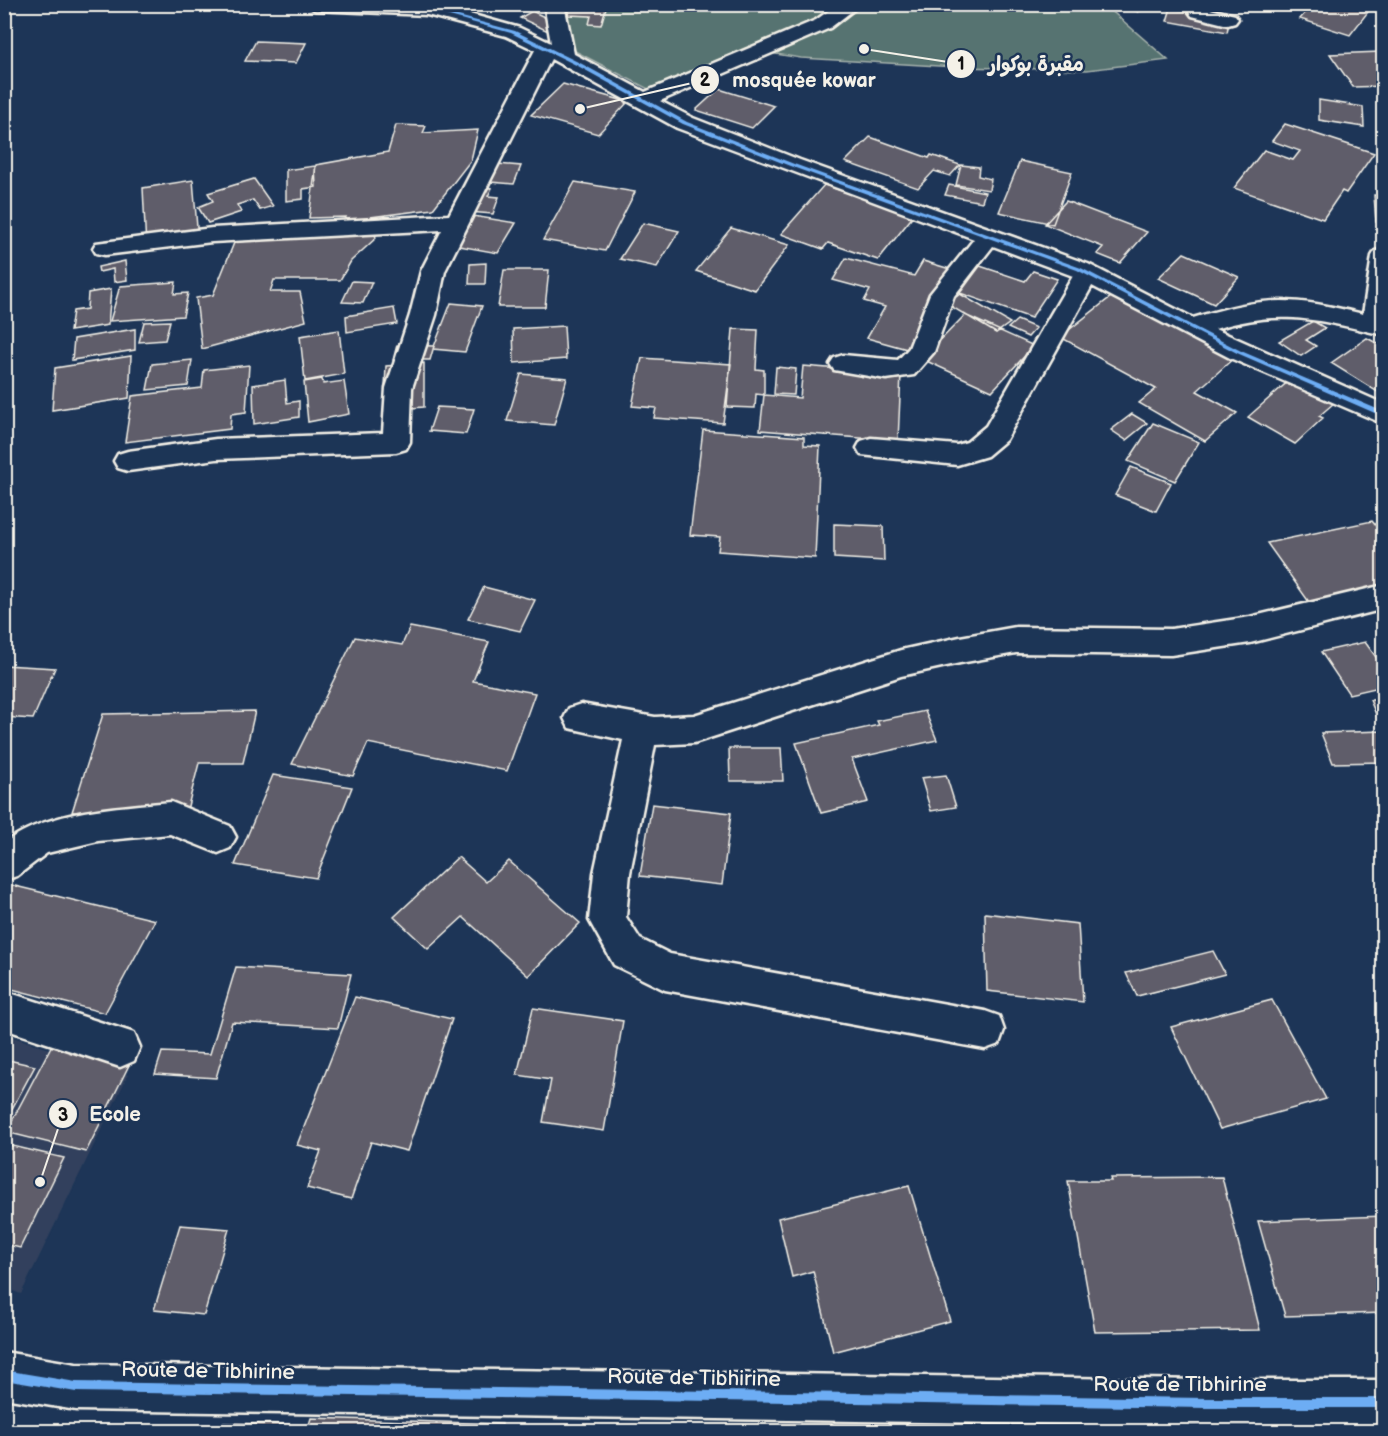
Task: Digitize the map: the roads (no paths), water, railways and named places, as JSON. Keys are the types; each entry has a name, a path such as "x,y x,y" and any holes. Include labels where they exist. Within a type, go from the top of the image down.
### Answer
{"street":[{"path":"315,4 428,9 513,32 555,52 685,123 1087,273 1239,352 1383,415"},
{"path":"128,461 216,449 396,442 399,388 423,315 433,271 555,52 554,4"},
{"path":"644,100 823,24 852,4"},
{"path":"1202,4 1199,12 1228,19"},
{"path":"105,248 212,236 459,222"},
{"path":"843,364 886,370 905,369 921,352 942,294 990,236"},
{"path":"1191,327 1244,311 1270,308 1303,310 1379,326 1383,256"},
{"path":"871,448 957,455 977,449 996,433 1087,273"},
{"path":"581,718 655,731 694,729 901,663 1005,642 1171,642 1250,630 1383,597"},
{"path":"642,729 612,873 607,920 627,952 665,972 985,1030"},
{"path":"4,864 38,839 98,825 171,818 218,837"},
{"path":"4,1010 120,1047"},
{"name":"Route de Tibhirine","path":"4,1375 76,1387 1207,1403 1383,1402"}],"place":[{"name":"مقبرة بوكوار","path":"864,49"},
{"name":"mosquée kowar","path":"580,109"},
{"name":"Ecole","path":"40,1182"}]}
